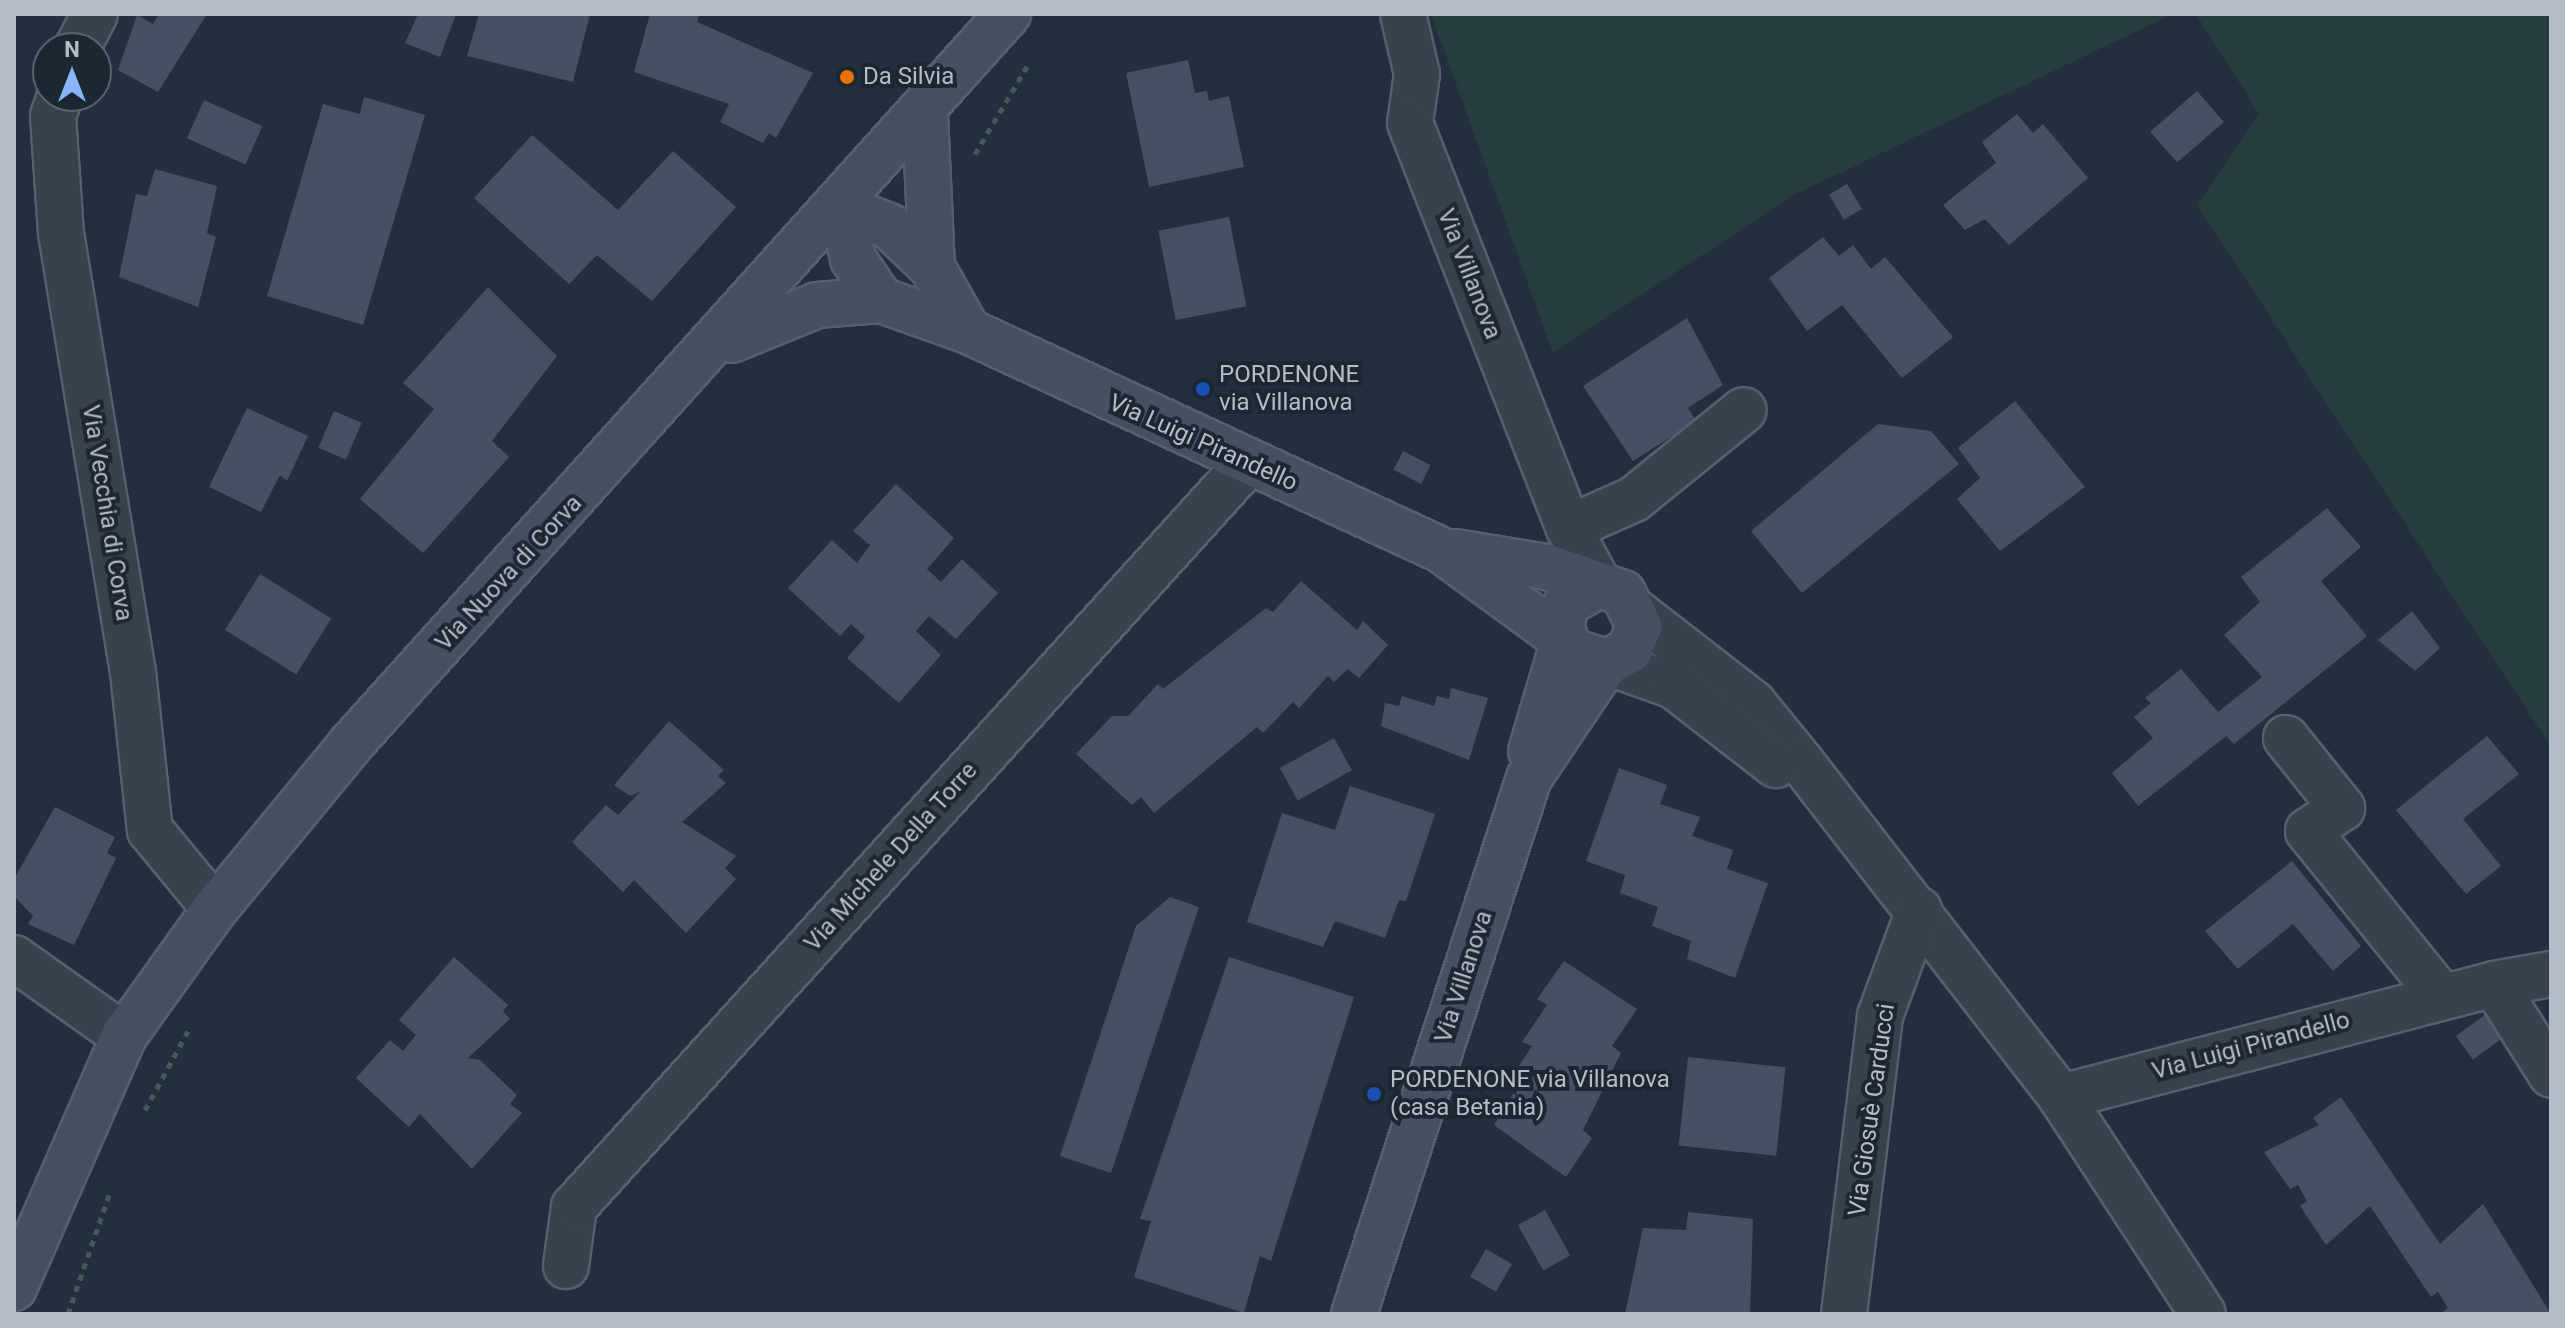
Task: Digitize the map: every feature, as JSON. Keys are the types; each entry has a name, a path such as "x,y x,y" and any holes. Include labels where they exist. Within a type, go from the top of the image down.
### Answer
{"street":[{"path":"85,32 95,14"},
{"name":"Via Nuova di Corva","path":"14,1288 34,1256 61,1169 124,1036 215,909 350,745 925,114 1008,14"},
{"name":"Via Villanova","path":"1403,14 1417,74 1410,123 1569,528 1599,585"},
{"name":"Via Vecchia di Corva","path":"54,112 61,233 133,672 150,830 215,909"},
{"path":"925,114 932,267"},
{"path":"841,207 889,226 932,267 968,331"},
{"path":"841,207 853,259 881,300"},
{"name":"Via Luigi Pirandello","path":"708,352 771,318 881,300 968,331 1441,550 1564,640 1582,659 1607,662 1658,678 1712,712 1847,826"},
{"path":"1569,528 1634,499 1744,410"},
{"name":"Via Michele Della Torre","path":"566,1266 574,1207 1248,463"},
{"name":"Via Luigi Pirandello","path":"1441,550 1547,567 1623,593 1637,613 1753,703 1847,826 1919,910 2061,1097 2203,1314"},
{"path":"1564,640 1567,603 1599,585"},
{"path":"1607,662 1630,650 1637,613"},
{"name":"Via Villanova","path":"1354,1314 1529,778 1550,672 1564,640"},
{"name":"Via Villanova","path":"1529,778 1607,662"},
{"path":"2286,738 2342,808 2308,831 2442,997"},
{"name":"Via Giosuè Carducci","path":"1844,1314 1880,1016 1919,910"},
{"path":"14,958 124,1036"},
{"name":"Via Luigi Pirandello","path":"2061,1097 2442,997 2551,974"},
{"path":"2494,984 2551,1074"},
{"name":"Via Nuova di Corva","path":"14,1214 61,1169"}],"path":[{"path":"970,165 1037,50"},
{"path":"140,1120 191,1025"},
{"path":"68,1314 116,1175"}],"green space":[{"path":"1431,14 2173,14 1792,196 1553,353"},
{"path":"2196,14 2551,14 2551,747 2197,205 2259,114"}],"building":[{"path":"159,14 207,14 158,92 118,70 137,15 153,24"},
{"path":"418,14 456,14 440,57 405,43"},
{"path":"479,14 590,14 573,82 467,56"},
{"path":"650,14 699,14 697,22 813,73 776,138 769,133 763,143 720,122 729,104 634,72"},
{"path":"1188,60 1195,93 1207,91 1209,101 1229,96 1244,167 1149,187 1126,73"},
{"path":"2197,91 2224,122 2177,163 2150,132"},
{"path":"364,97 425,115 363,325 267,296 323,104 360,114"},
{"path":"204,100 262,126 245,164 187,138"},
{"path":"2017,114 2033,133 2043,124 2088,178 2009,245 1985,219 1965,230 1943,205 1996,163 1982,142"},
{"path":"532,135 618,210 673,151 736,207 652,301 597,255 569,284 474,198"},
{"path":"155,169 217,186 207,233 216,237 198,307 119,277 136,194 147,196"},
{"path":"1847,184 1862,209 1844,220 1829,195"},
{"path":"1229,217 1246,306 1176,320 1158,231"},
{"path":"1823,237 1839,256 1853,245 1871,269 1885,257 1953,337 1902,378 1842,305 1807,331 1769,278"},
{"path":"488,287 557,356 492,441 509,457 423,553 360,499 434,409 403,383"},
{"path":"1687,318 1723,385 1688,408 1696,421 1633,461 1583,386"},
{"path":"2015,401 2085,487 2000,551 1957,499 1980,478 1958,448"},
{"path":"247,408 308,436 287,481 280,475 261,512 209,487"},
{"path":"334,411 362,423 346,460 318,448"},
{"path":"1878,424 1931,431 1959,464 1802,593 1751,531"},
{"path":"1403,451 1431,465 1421,484 1393,470"},
{"path":"896,484 954,538 927,569 941,582 962,559 998,593 956,639 929,616 916,631 941,655 899,703 847,658 865,637 851,624 840,636 788,588 832,540 857,563 870,545 853,531"},
{"path":"2327,508 2361,547 2321,581 2367,636 2234,744 2226,736 2138,806 2112,773 2153,738 2134,717 2151,703 2145,698 2181,669 2218,712 2262,677 2224,635 2260,602 2241,577"},
{"path":"260,574 331,619 296,674 225,630"},
{"path":"1301,581 1357,630 1363,621 1388,645 1359,678 1348,669 1334,682 1328,676 1299,708 1293,702 1263,733 1257,727 1154,813 1141,797 1132,805 1076,754 1112,716 1128,716 1158,684 1163,689 1266,608 1273,612"},
{"path":"2412,611 2440,648 2415,671 2378,640"},
{"path":"1451,688 1488,698 1469,760 1381,726 1385,703 1399,706 1402,696 1434,706 1437,696 1449,699"},
{"path":"669,721 724,770 718,776 726,783 682,822 736,856 725,868 736,879 686,933 634,880 623,892 572,842 606,805 618,815 641,791 630,796 614,785"},
{"path":"2487,736 2519,774 2463,819 2501,866 2466,894 2396,810"},
{"path":"1334,738 1352,770 1298,800 1280,768"},
{"path":"1619,768 1667,785 1660,804 1700,817 1692,836 1733,850 1727,869 1768,883 1735,978 1687,959 1691,941 1652,926 1658,907 1620,893 1625,875 1586,861"},
{"path":"1350,786 1435,814 1406,901 1399,900 1385,938 1335,921 1323,947 1247,922 1282,813 1335,830"},
{"path":"55,807 115,837 107,853 116,858 74,945 28,924 33,916 14,896 14,879"},
{"path":"2292,861 2361,946 2333,971 2293,924 2238,969 2205,931"},
{"path":"1170,897 1199,907 1111,1173 1060,1156 1136,926"},
{"path":"454,957 508,1005 503,1011 510,1019 468,1058 480,1060 517,1095 510,1104 522,1113 472,1169 420,1114 409,1127 356,1078 390,1040 403,1051 416,1035 399,1020"},
{"path":"1229,957 1354,997 1271,1261 1260,1256 1244,1313 1134,1277 1151,1221 1140,1219"},
{"path":"1564,961 1637,1009 1612,1046 1621,1053 1583,1130 1592,1138 1566,1177 1494,1125 1516,1089 1507,1084 1532,1046 1522,1042 1547,1005 1537,999"},
{"path":"2489,1012 2506,1035 2473,1060 2456,1036"},
{"path":"1688,1057 1785,1067 1776,1156 1679,1146"},
{"path":"2341,1097 2440,1244 2483,1204 2551,1314 2440,1314 2448,1308 2438,1292 2431,1297 2370,1206 2326,1245 2300,1206 2307,1201 2298,1185 2290,1189 2264,1152 2319,1125 2313,1118"},
{"path":"1545,1210 1570,1255 1543,1271 1518,1225"},
{"path":"1688,1212 1753,1219 1750,1314 1625,1314 1643,1228 1686,1230"},
{"path":"1486,1249 1512,1264 1496,1292 1470,1277"}],"place":[{"name":"Da Silvia","path":"847,77"},
{"name":"PORDENONE via Villanova","path":"1203,389"},
{"name":"PORDENONE via Villanova (casa Betania)","path":"1374,1094"}]}
